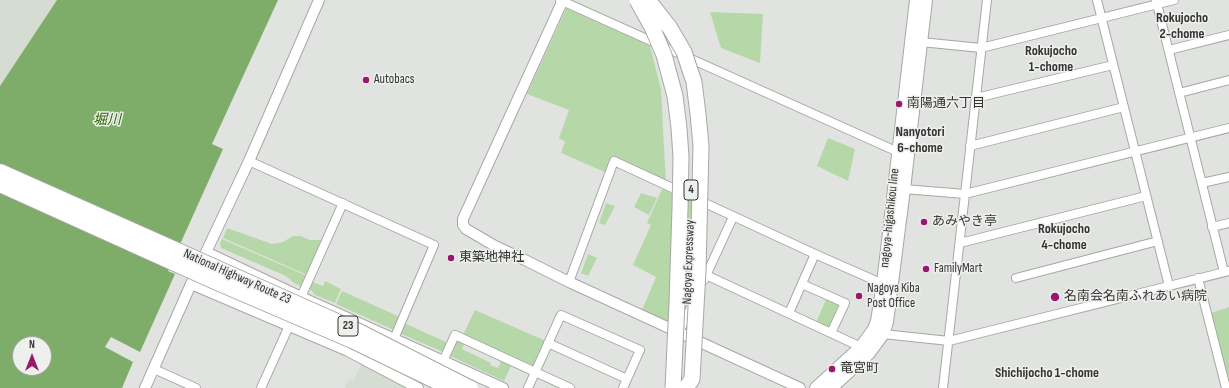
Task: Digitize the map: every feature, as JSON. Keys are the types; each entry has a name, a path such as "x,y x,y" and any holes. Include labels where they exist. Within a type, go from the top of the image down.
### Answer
{"highway":[{"name":"Nagoya Expressway","path":"636,0 652,27 664,55 675,96 679,128 681,157 673,388"},
{"name":"Nagoya Expressway","path":"648,0 667,31 673,46 684,83 691,124 692,156 685,388"},
{"name":"National Highway Route 23","path":"0,171 355,329 471,388"},
{"name":"National Highway Route 23","path":"0,185 216,283 352,341 449,388"}],"main road":[{"name":"nagoya-higashikou line","path":"816,388 887,322 888,285 898,152 916,0"},
{"name":"nagoya-higashikou line","path":"888,285 904,189 926,0"},
{"name":"nagoya-higashikou line","path":"832,388 869,353 878,332"}],"street":[{"path":"146,388 191,284 249,161 319,0"},
{"path":"800,388 569,282 495,246 466,229 463,226 463,219 562,0 898,152"},
{"path":"944,388 987,0"},
{"path":"1097,0 1169,286"},
{"path":"921,42 981,48 1101,18 1157,2 1174,0"},
{"path":"878,332 949,341 1226,272 1212,226 1157,2"},
{"path":"1169,50 1229,35"},
{"path":"976,98 1113,65"},
{"path":"1179,93 1229,80"},
{"path":"970,146 1124,107"},
{"path":"904,189 965,194 1229,128"},
{"path":"249,161 434,245 394,339"},
{"path":"569,282 614,161 733,217 888,285"},
{"path":"1202,183 1229,177"},
{"path":"960,243 1146,196"},
{"path":"261,388 299,296 343,203"},
{"path":"679,332 733,217"},
{"path":"1212,226 1229,223"},
{"path":"1016,278 1158,241"},
{"path":"206,252 299,296 503,388"},
{"path":"788,313 815,254"},
{"path":"706,275 861,347"},
{"path":"1198,278 1226,388"},
{"path":"191,284 348,351 418,388"},
{"path":"802,284 845,303 832,333"},
{"path":"528,388 561,315 640,350 623,388"},
{"path":"443,361 455,335 570,388"},
{"path":"548,343 627,379"},
{"path":"154,368 196,388"}],"shaded area":[{"path":"0,0 57,0 0,86"},
{"path":"569,6 649,42 661,89 666,186 614,160 607,173 561,153 565,142 559,138 569,110 527,94 567,7"},
{"path":"710,12 763,14 760,63 721,48"},
{"path":"828,138 855,149 848,181 817,166"},
{"path":"662,189 700,207 696,279 675,326 642,310 656,277 633,265 651,225 647,223"},
{"path":"641,193 657,198 649,215 634,207"},
{"path":"606,203 615,206 605,225 599,223"},
{"path":"227,228 272,244 283,242 293,236 300,236 310,240 324,240 307,275 223,238"},
{"path":"222,239 307,276 302,287 294,283 286,276 221,248 220,243"},
{"path":"588,254 597,258 588,276 581,273"},
{"path":"325,281 341,289 335,303 315,295 309,289 313,282 323,286"},
{"path":"342,291 400,317 394,330 336,304"},
{"path":"827,297 843,304 831,331 816,323"},
{"path":"1229,307 1229,377 1226,378 1211,313"},
{"path":"475,310 546,341 534,368 463,335"},
{"path":"404,323 448,343 443,352 399,333"},
{"path":"458,339 465,342 462,349 491,363 490,365 498,368 502,359 512,364 504,381 448,355 455,340"},
{"path":"361,364 407,388 345,388 349,379 354,380"}],"water":[{"name":"堀川","path":"57,0 278,0 212,144 223,149 168,271 175,274 140,352 111,337 105,347 133,362 122,388 0,388 0,86"}],"place":[{"name":"Autobacs","path":"366,80"},
{"name":"南陽通六丁目","path":"899,104"},
{"name":"あみやき亭","path":"924,222"},
{"name":"東築地神社","path":"451,258"},
{"name":"FamilyMart","path":"926,269"},
{"name":"Nagoya Kiba Post Office","path":"859,296"},
{"name":"名南会名南ふれあい病院","path":"1055,297"},
{"name":"竜宮町","path":"832,369"}],"district":[{"name":"Rokujocho 2-chome","path":"1182,26"},
{"name":"Rokujocho 1-chome","path":"1051,60"},
{"name":"Nanyotori 6-chome","path":"920,140"},
{"name":"Rokujocho 4-chome","path":"1064,238"},
{"name":"Shichijocho 1-chome","path":"1047,373"}]}
